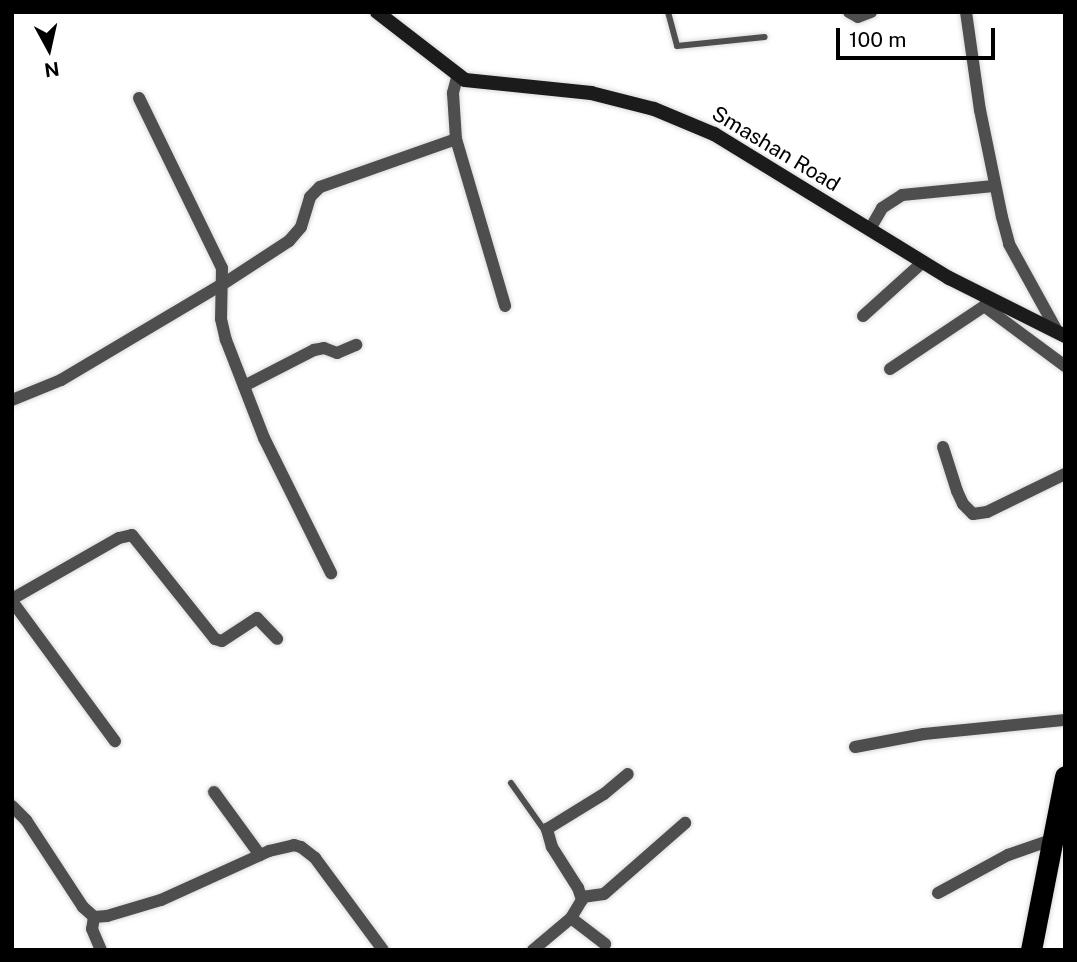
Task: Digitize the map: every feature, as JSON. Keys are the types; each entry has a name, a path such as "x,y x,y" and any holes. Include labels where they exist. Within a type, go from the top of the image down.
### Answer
{"highway":[{"path":"1031,950 1063,785"}],"street":[{"name":"Smashan Road","path":"377,12 465,80 592,93 654,109 714,134 988,304 1061,333"},
{"path":"849,12 858,17 871,12"},
{"path":"966,12 994,186 1009,244 1061,333"},
{"path":"458,74 453,93 456,139 505,306"},
{"path":"139,98 222,268 222,329 264,438 331,573"},
{"path":"12,400 61,380 223,284 298,233 310,197 320,187 456,139"},
{"path":"870,229 883,208 902,195 994,186"},
{"path":"863,316 923,262"},
{"path":"890,369 988,304 1065,366"},
{"path":"244,386 314,350 324,348 337,353 356,345"},
{"path":"943,447 963,504 974,514 987,512 1065,474"},
{"path":"115,741 12,600 119,538 132,536 215,639 222,641 257,618 277,639"},
{"path":"855,747 924,734 1065,720"},
{"path":"582,897 546,832 550,826 595,800 628,774"},
{"path":"214,792 260,855"},
{"path":"12,806 26,820 83,907 94,917 107,916 161,900 282,846 302,847 308,851 383,950"},
{"path":"582,897 604,894 685,823"},
{"path":"938,893 1009,855 1054,839"},
{"path":"533,950 571,918 582,897"},
{"path":"94,917 92,929 101,950"},
{"path":"571,918 605,944"}],"lane":[{"path":"668,12 677,46 765,37"},
{"path":"512,783 546,832"}]}
